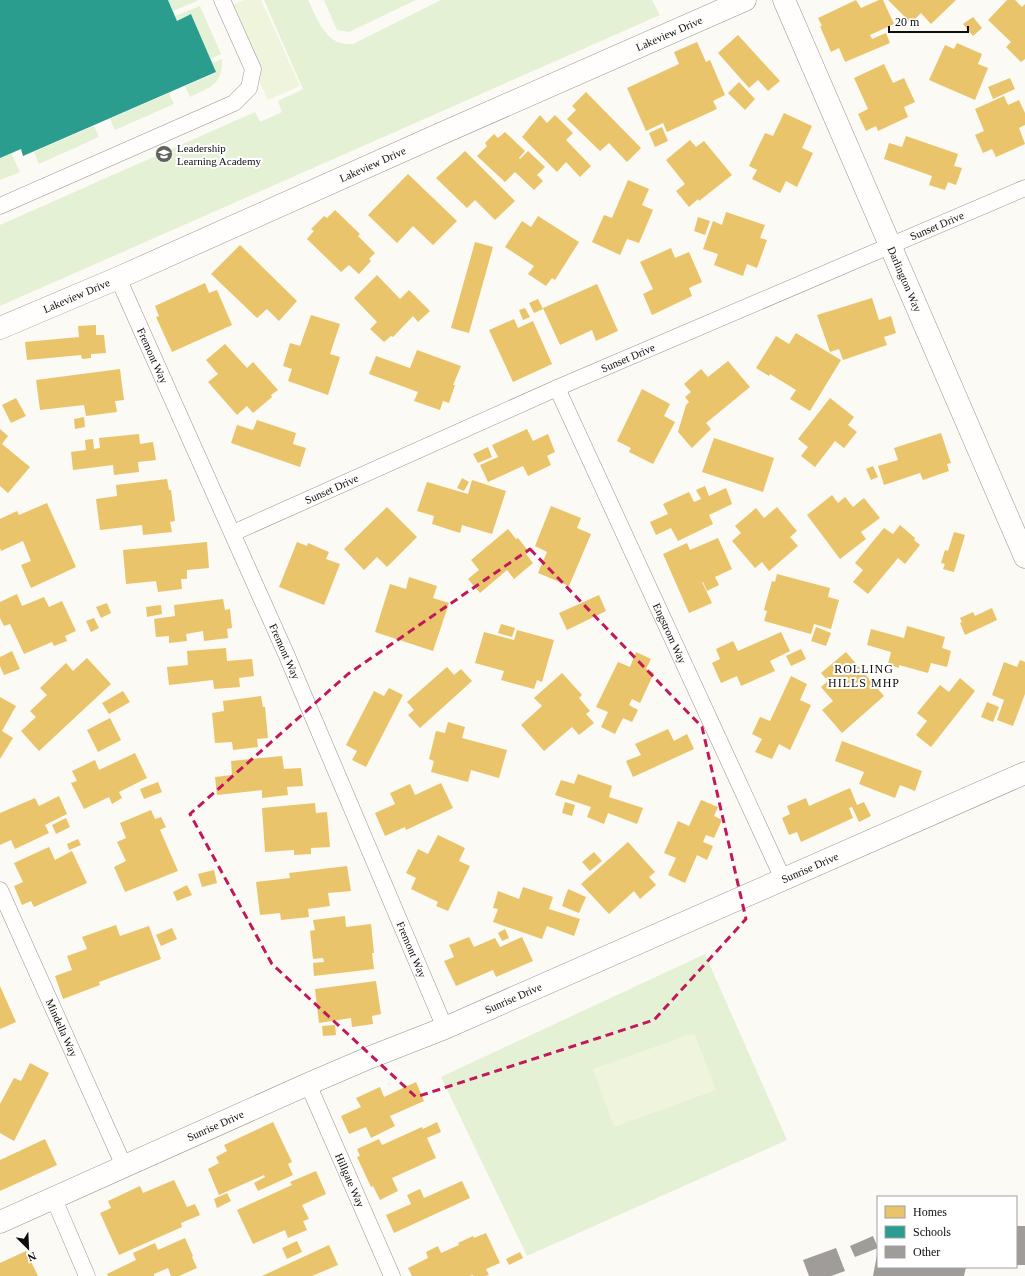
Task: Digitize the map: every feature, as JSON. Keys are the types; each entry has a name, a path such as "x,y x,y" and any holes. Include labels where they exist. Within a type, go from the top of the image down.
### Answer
{"street":[{"name":"Lakeview Drive","path":"0,328 118,278 745,0"},
{"name":"Darlington Way","path":"784,0 1025,558"},
{"name":"Sunrise Drive","path":"0,1222 308,1084 445,1028 1025,773"}],"lane":[{"path":"0,206 234,102 249,88 253,69 222,0"},
{"name":"Sunset Drive","path":"233,533 557,388 1025,188"},
{"name":"Fremont Way","path":"118,278 309,706 445,1028"},
{"name":"Engstrom Way","path":"557,388 783,879"},
{"name":"Mindella Way","path":"0,890 124,1166"},
{"name":"Hillgate Way","path":"308,1084 392,1276"},
{"path":"54,1199 87,1276"}],"highlighted area":[{"path":"530,549 702,727 746,919 654,1020 416,1097 272,964 190,814 348,674"}],"green space":[{"path":"168,0 197,0 197,1 173,11"},
{"path":"244,0 261,0 300,86 268,100 225,8"},
{"path":"264,0 308,0 324,31 336,41 344,44 353,44 441,0 652,0 660,15 0,306 0,225 255,112 260,122 282,112 278,101 303,89"},
{"path":"324,0 416,0 349,32 337,30"},
{"path":"200,6 221,54 210,59 191,14 177,21 175,16"},
{"path":"222,59 222,68 218,80 214,84 190,97 185,86 216,73 212,63"},
{"path":"169,93 174,104 115,130 110,119"},
{"path":"94,126 99,137 39,164 34,152"},
{"path":"11,153 20,172 0,180 0,158"},
{"path":"705,954 787,1140 527,1256 441,1077"},
{"path":"694,1033 716,1090 614,1127 593,1069"}],"building: Homes":[{"path":"856,0 861,8 879,0 883,0 894,24 870,35 872,39 886,33 890,43 845,62 839,48 831,52 818,18"},
{"path":"888,0 956,0 931,24 921,13 911,23"},
{"path":"1007,0 1015,0 1022,7 1025,4 1025,59 1021,62 1006,47 1011,42 988,20"},
{"path":"973,17 982,28 973,36 963,24"},
{"path":"738,35 780,81 768,91 758,80 749,88 718,53"},
{"path":"697,42 706,62 710,60 725,95 713,101 717,109 667,132 663,123 646,131 627,88 679,64 674,52"},
{"path":"957,43 982,54 978,64 988,68 975,100 929,80 945,45 954,49"},
{"path":"884,64 893,83 904,78 915,102 904,107 908,117 878,131 876,126 866,131 858,114 868,109 854,78"},
{"path":"1010,78 1015,89 993,99 988,87"},
{"path":"739,82 755,99 745,110 728,93"},
{"path":"586,92 641,148 627,162 609,143 600,151 567,119 576,110 572,106"},
{"path":"1004,96 1008,105 1019,100 1025,113 1025,125 1019,128 1025,144 996,157 992,149 983,153 975,135 984,131 975,109"},
{"path":"784,113 812,126 802,148 813,153 797,187 786,181 780,193 752,179 757,170 749,166 765,133 773,136"},
{"path":"540,115 547,123 555,115 573,133 566,140 591,166 580,177 566,162 557,172 522,137"},
{"path":"662,127 668,141 655,147 649,133"},
{"path":"505,132 525,151 519,158 520,159 528,151 545,167 537,175 543,181 534,190 515,172 505,182 477,156 487,146 485,143 494,134 498,138"},
{"path":"906,136 958,154 954,166 962,168 956,185 948,182 945,190 929,185 932,176 884,159 889,143 902,147"},
{"path":"690,140 696,147 704,141 732,175 689,207 676,191 685,184 666,160"},
{"path":"465,151 515,201 495,220 475,200 467,208 436,178"},
{"path":"408,174 457,221 433,245 413,226 397,243 368,215"},
{"path":"628,180 649,189 642,205 653,210 639,243 627,239 620,255 592,242 604,215 612,218"},
{"path":"335,210 360,234 358,236 375,253 369,259 371,261 359,274 349,265 341,272 307,239 314,231 311,229 324,216 327,218"},
{"path":"726,212 765,225 760,238 767,240 757,268 747,264 743,276 714,265 718,254 703,249 713,221 722,225"},
{"path":"538,216 579,242 555,280 552,278 546,286 528,274 534,266 505,247 522,221 531,227"},
{"path":"698,217 710,221 705,235 694,231"},
{"path":"475,242 493,247 469,333 451,328"},
{"path":"240,245 297,301 279,321 267,309 257,318 211,274"},
{"path":"671,248 675,258 689,252 702,282 689,288 692,296 652,315 643,294 653,289 640,262"},
{"path":"377,275 400,299 409,290 430,311 418,322 413,316 393,337 391,336 384,342 370,329 377,322 354,298"},
{"path":"205,283 209,293 217,290 232,325 172,352 156,317 159,316 155,306"},
{"path":"597,284 618,331 596,341 592,330 560,345 543,308"},
{"path":"872,298 879,320 891,316 896,333 884,337 887,345 843,360 839,349 830,352 817,315"},
{"path":"538,299 543,309 534,313 529,303"},
{"path":"525,308 530,317 523,320 519,310"},
{"path":"311,315 340,324 330,354 340,357 328,395 288,381 292,369 283,366 290,343 300,346"},
{"path":"514,319 518,328 533,321 552,364 513,382 489,330"},
{"path":"96,325 96,335 104,335 106,353 91,354 91,358 82,359 81,355 27,360 25,342 79,337 78,326"},
{"path":"796,333 841,360 810,411 790,399 796,390 770,374 769,376 756,368 776,336 789,344"},
{"path":"225,344 247,368 253,362 278,390 253,413 247,406 237,415 208,382 218,374 206,360"},
{"path":"417,350 461,366 453,385 455,385 449,403 443,401 440,410 414,401 418,392 369,374 376,356 410,368"},
{"path":"728,361 750,387 706,423 711,429 692,448 678,432 686,405 689,402 685,397 691,392 684,384 701,369 708,377"},
{"path":"120,369 124,400 115,401 117,412 86,416 84,405 40,410 36,380"},
{"path":"642,389 670,404 664,416 675,422 653,464 629,452 631,448 617,441"},
{"path":"16,398 26,416 11,423 2,405"},
{"path":"830,398 854,417 848,425 857,432 844,448 835,441 815,467 801,456 808,447 798,439"},
{"path":"84,417 85,427 75,429 74,419"},
{"path":"257,420 296,433 293,444 306,448 300,467 231,443 237,425 253,430"},
{"path":"0,429 8,436 2,444 30,467 8,493 0,486"},
{"path":"527,429 533,441 548,434 555,452 547,456 551,465 528,476 523,466 488,482 480,465 498,457 492,445"},
{"path":"941,433 951,463 947,464 949,471 923,480 920,473 884,485 878,466 898,460 894,448"},
{"path":"139,434 140,444 153,442 156,460 138,462 139,472 114,475 113,465 73,470 71,452 86,450 85,440 93,439 94,449 100,448 99,438"},
{"path":"714,438 774,458 763,492 702,472"},
{"path":"488,447 492,457 478,463 473,454"},
{"path":"873,466 878,477 871,480 866,469"},
{"path":"462,478 469,482 464,491 457,488"},
{"path":"167,479 169,490 171,490 175,521 170,522 172,532 143,535 142,525 100,530 96,499 117,496 116,485"},
{"path":"472,480 506,491 492,534 462,525 460,533 432,524 434,516 417,511 427,482 468,494"},
{"path":"705,486 709,496 726,488 732,504 709,515 713,524 678,541 671,528 656,535 650,522 668,514 663,504 689,492 694,502 701,499 696,490"},
{"path":"832,495 838,503 845,497 853,507 864,498 880,518 861,532 866,539 840,559 807,515"},
{"path":"47,503 76,567 31,588 21,565 31,561 23,541 1,551 0,519 17,511 19,515"},
{"path":"551,506 581,518 577,528 591,534 569,586 538,573 547,552 535,546"},
{"path":"387,507 417,537 387,567 377,557 364,570 344,549"},
{"path":"777,507 797,531 790,537 798,546 769,571 762,562 755,568 732,541 741,533 735,526 756,508 764,518"},
{"path":"900,525 915,538 914,540 920,545 905,564 898,558 868,594 853,582 863,570 855,563 884,528 893,534"},
{"path":"508,529 516,539 518,538 529,552 526,554 533,563 514,579 507,570 480,593 468,579 479,570 471,560"},
{"path":"954,532 965,535 954,572 943,569 945,564 941,563 945,550 948,551"},
{"path":"718,538 732,569 715,577 719,585 707,591 702,582 712,603 689,613 663,554 687,543 690,550"},
{"path":"207,542 209,568 187,570 187,579 181,579 182,589 158,592 156,581 126,584 123,550"},
{"path":"297,542 307,546 308,543 329,552 326,559 340,564 324,605 279,587"},
{"path":"777,574 830,588 828,597 839,600 831,629 814,624 811,634 764,621 767,611 764,610 772,581 775,582"},
{"path":"409,577 437,586 433,598 449,603 433,651 375,632 390,584 406,589"},
{"path":"17,594 22,606 44,597 49,607 62,601 76,631 65,636 67,641 54,646 52,642 24,654 10,624 4,626 0,618 0,602"},
{"path":"599,595 606,611 567,630 559,613"},
{"path":"223,599 225,610 230,609 232,628 227,629 228,638 204,641 203,631 186,634 187,641 169,643 169,636 156,637 154,619 175,616 174,605"},
{"path":"107,603 111,613 101,618 96,607"},
{"path":"161,605 162,614 147,617 146,607"},
{"path":"992,608 997,620 965,635 960,623 962,622 960,618 973,612 975,616"},
{"path":"94,618 99,628 91,632 86,621"},
{"path":"501,624 515,628 512,637 498,633"},
{"path":"907,626 945,637 942,648 951,651 947,667 931,663 928,673 899,665 899,668 888,664 891,652 867,645 871,629 904,638"},
{"path":"816,627 831,633 826,646 811,641"},
{"path":"517,630 554,640 542,682 537,680 534,689 501,680 504,671 475,663 484,632 514,640"},
{"path":"781,632 790,651 770,661 775,671 741,686 737,676 721,683 712,663 720,659 716,649 733,641 738,651"},
{"path":"226,648 227,661 252,659 254,676 239,678 240,687 214,689 213,680 169,685 167,667 188,665 187,651"},
{"path":"801,649 806,659 791,666 786,656"},
{"path":"12,651 20,669 4,675 0,666 0,657"},
{"path":"636,652 651,659 646,669 654,673 640,703 632,699 629,705 638,710 632,722 623,718 615,734 601,727 608,712 596,707 618,662 630,667"},
{"path":"846,652 884,696 842,733 822,710 833,701 821,687 828,681 821,673"},
{"path":"87,658 111,684 39,751 21,731 36,717 30,711 47,695 40,688 66,663 73,671"},
{"path":"1020,660 1025,662 1025,694 1013,726 997,720 1004,700 992,695 1004,662 1017,667"},
{"path":"447,667 454,675 461,669 472,681 420,728 408,715 414,710 407,702"},
{"path":"562,673 582,695 579,698 590,711 586,714 594,723 579,735 572,727 544,751 521,725 542,706 534,698"},
{"path":"791,676 807,684 800,700 811,705 790,750 779,744 772,759 755,752 762,739 752,734 760,717 770,721"},
{"path":"960,678 975,691 931,747 916,735 927,721 917,713 940,685 949,692"},
{"path":"389,688 403,695 366,767 352,760 357,751 346,745 374,691 384,696"},
{"path":"123,691 130,702 109,714 102,703"},
{"path":"261,696 263,707 265,707 268,738 257,739 258,747 233,750 232,742 215,743 212,713 224,711 223,701"},
{"path":"0,697 16,706 2,731 13,738 0,759"},
{"path":"987,702 999,707 993,722 981,717"},
{"path":"110,718 121,740 98,752 87,730"},
{"path":"448,722 465,727 462,738 507,750 499,778 471,770 468,782 431,772 434,761 429,759 436,731 445,733"},
{"path":"668,729 674,741 687,734 694,749 633,777 626,761 641,755 635,744"},
{"path":"842,741 922,771 915,791 900,785 895,798 859,784 864,772 835,761"},
{"path":"135,753 147,778 119,792 122,798 112,804 109,797 84,809 71,783 77,781 72,771 95,760 99,770"},
{"path":"282,756 284,769 301,768 303,786 287,787 288,795 262,798 262,790 217,795 215,777 232,775 231,761"},
{"path":"578,774 612,786 609,797 643,808 637,824 608,813 604,824 587,817 591,807 555,795 561,780 574,784"},
{"path":"158,782 162,792 144,799 140,789"},
{"path":"441,783 453,808 406,830 405,827 385,836 375,813 395,804 390,793 410,784 415,795"},
{"path":"850,788 857,805 864,802 871,816 859,822 852,807 849,808 853,818 801,842 797,832 789,835 782,818 790,814 787,806 806,798 809,806"},
{"path":"59,796 67,814 45,825 49,833 15,849 11,840 0,845 0,813 35,798 39,806"},
{"path":"701,800 718,807 714,816 722,820 714,838 706,835 703,842 713,846 707,860 697,855 685,883 668,875 676,858 664,853 678,821 689,826"},
{"path":"565,802 575,805 572,816 562,813"},
{"path":"315,803 316,813 327,812 330,847 311,848 311,854 294,855 294,850 265,852 262,808"},
{"path":"151,810 155,819 161,817 166,827 160,830 178,871 125,892 114,867 126,861 117,842 126,838 120,823"},
{"path":"66,818 70,827 56,834 52,825"},
{"path":"438,835 465,848 459,861 470,866 448,911 436,906 438,902 411,889 416,878 406,873 418,849 428,854"},
{"path":"78,839 81,845 69,850 67,844"},
{"path":"628,842 655,872 649,877 656,885 640,899 634,891 609,914 581,884"},
{"path":"49,847 55,860 72,851 87,883 34,907 31,901 22,905 14,886 23,882 14,863"},
{"path":"594,852 602,861 590,871 582,862"},
{"path":"347,866 351,891 328,893 330,906 308,909 309,917 281,920 280,913 260,915 256,882 290,878 289,873"},
{"path":"214,870 217,883 202,887 198,874"},
{"path":"187,885 192,895 177,901 173,892"},
{"path":"523,887 553,897 549,909 580,919 574,936 547,926 542,939 493,922 498,909 493,908 498,891 519,899"},
{"path":"568,889 586,897 579,913 562,906"},
{"path":"345,916 346,927 371,924 374,969 314,976 313,963 324,962 323,958 313,959 310,931 315,930 313,920"},
{"path":"116,925 120,936 149,926 161,959 99,982 100,985 63,999 55,976 72,970 67,956 87,949 82,937"},
{"path":"172,928 177,939 161,946 156,935"},
{"path":"505,929 509,938 502,941 498,933"},
{"path":"469,937 474,947 495,938 500,947 522,937 533,961 496,977 493,970 456,986 444,961 454,957 449,945"},
{"path":"376,981 381,1014 372,1016 373,1024 352,1027 351,1018 319,1023 315,989"},
{"path":"0,986 16,1022 0,1029"},
{"path":"335,1025 336,1035 323,1036 322,1026"},
{"path":"30,1063 49,1073 14,1141 0,1133 0,1104 14,1078 21,1081"},
{"path":"416,1082 424,1101 390,1116 395,1126 371,1138 366,1127 349,1134 341,1116 361,1107 356,1098 380,1087 384,1097"},
{"path":"273,1122 292,1162 288,1164 293,1175 258,1191 254,1183 265,1177 264,1175 219,1195 208,1169 219,1163 216,1157 227,1151 224,1145"},
{"path":"437,1122 441,1132 427,1138 436,1158 392,1178 398,1191 380,1200 373,1186 371,1187 357,1157 360,1156 357,1149 379,1139 382,1145"},
{"path":"45,1139 57,1165 0,1191 0,1160"},
{"path":"316,1171 326,1194 302,1205 309,1219 303,1221 307,1230 288,1238 285,1230 253,1244 237,1210 292,1185 290,1182"},
{"path":"174,1180 187,1207 195,1204 200,1215 181,1223 182,1227 119,1255 100,1213 111,1208 108,1201 140,1186 143,1193"},
{"path":"462,1181 470,1198 394,1233 386,1215 411,1204 407,1195 420,1189 424,1198"},
{"path":"227,1193 231,1201 217,1208 214,1199"},
{"path":"486,1233 500,1263 486,1269 489,1275 412,1276 408,1268 428,1258 426,1252 438,1246 441,1253 459,1245 458,1243 473,1236 474,1238"},
{"path":"185,1238 197,1268 179,1276 171,1276 168,1268 154,1274 154,1276 108,1276 107,1274 136,1260 133,1253 155,1243 158,1250"},
{"path":"297,1241 302,1252 287,1259 282,1248"},
{"path":"329,1245 338,1265 312,1276 262,1276"},
{"path":"26,1251 38,1276 0,1276 0,1263"},
{"path":"520,1252 523,1258 509,1265 506,1259"}],"building: Schools":[{"path":"0,0 168,0 177,21 191,14 216,72 23,156 21,149 0,158"}],"building: Other":[{"path":"1017,1226 1025,1226 1025,1265 1017,1265"},
{"path":"873,1236 877,1248 855,1257 850,1246"},
{"path":"836,1248 845,1271 831,1276 809,1276 803,1260"},
{"path":"877,1255 877,1268 966,1268 964,1276 873,1276"}],"place":[{"name":"Leadership Learning Academy","path":"164,154"}],"district":[{"name":"ROLLING HILLS MHP","path":"864,676"}]}
